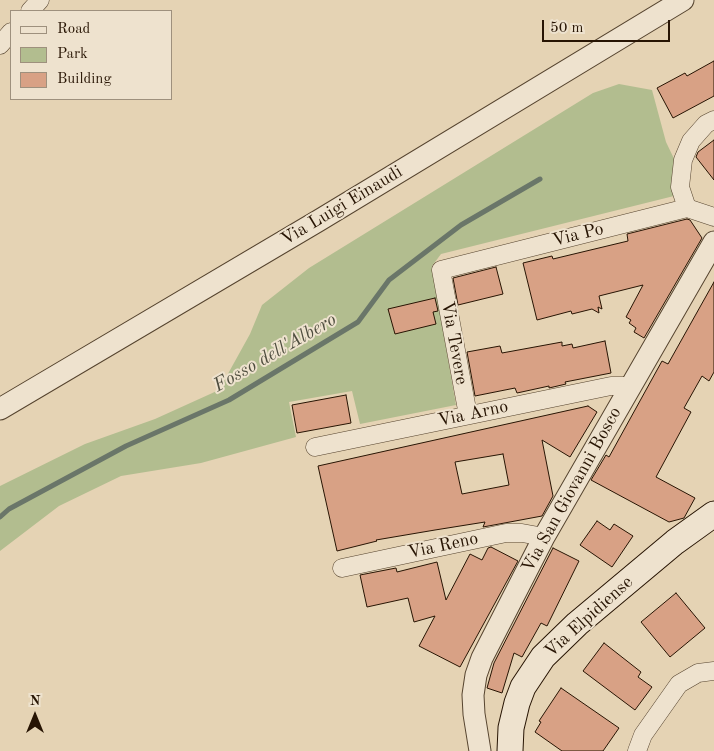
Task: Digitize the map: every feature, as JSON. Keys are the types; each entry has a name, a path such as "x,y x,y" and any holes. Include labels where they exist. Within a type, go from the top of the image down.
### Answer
{"main road":[{"name":"Via Elpidiense","path":"510,751 511,728 517,703 523,687 543,658 576,624 675,542 714,514"}],"street":[{"path":"31,10 40,0"},
{"name":"Via Luigi Einaudi","path":"0,409 310,226 683,0"},
{"path":"0,44 10,33"},
{"path":"714,120 706,124 691,141 683,160 680,187 687,208 714,217"},
{"name":"Via Po","path":"441,270 687,208"},
{"name":"Via San Giovanni Bosco","path":"480,751 473,694 476,675 482,658 544,537 714,242"},
{"name":"Via Tevere","path":"441,270 468,415"},
{"name":"Via Arno","path":"315,447 611,386 630,386"},
{"name":"Via Reno","path":"342,568 506,533 522,533 544,537"},
{"path":"637,751 643,735 679,684 698,673 714,671"}],"green space":[{"path":"619,84 652,90 666,142 690,192 441,254 432,266 456,405 360,424 352,391 289,402 296,437 201,463 121,476 59,506 0,551 0,486 85,444 155,419 219,390 250,334 262,305 309,268 593,93"}],"building":[{"path":"714,61 714,96 673,118 657,88 685,73 687,76"},
{"path":"714,140 714,180 696,157 698,152"},
{"path":"687,219 690,220 702,238 644,338 634,332 636,328 629,323 631,320 626,317 643,285 599,296 602,309 598,307 599,313 592,309 572,314 571,311 537,320 523,263 552,256 553,259 628,241 627,234"},
{"path":"496,267 503,294 458,305 453,278"},
{"path":"714,282 714,372 709,381 702,376 684,408 691,412 656,477 695,498 684,518 669,522 591,480 606,455 609,457 662,361 668,364"},
{"path":"435,298 438,311 433,312 436,324 395,334 388,309"},
{"path":"605,341 611,373 565,382 566,384 549,388 549,386 517,393 515,388 475,396 467,352 500,346 502,353 562,342 562,346 572,344 573,348"},
{"path":"346,395 351,423 297,433 292,405"},
{"path":"588,406 597,412 570,457 542,440 553,496 542,516 483,527 485,522 376,540 337,551 318,466","holes":["503,454 509,485 462,494 455,462"]},
{"path":"597,521 610,530 614,524 633,536 612,567 580,545"},
{"path":"491,547 518,561 460,667 419,646 435,616 414,622 408,598 367,607 360,575 396,568 397,572 437,562 446,600 470,554 482,560 488,548"},
{"path":"553,548 579,561 547,626 541,623 522,657 514,653 502,693 487,688 494,663"},
{"path":"676,593 705,628 670,657 641,622"},
{"path":"604,643 641,672 638,677 652,687 635,710 583,671"},
{"path":"561,688 619,728 603,751 562,751 535,732 541,722 539,721"}],"waterway":[{"name":"Fosso dell'Albero","path":"0,517 9,509 126,446 229,400 358,322 389,280 461,225 540,179"}]}
